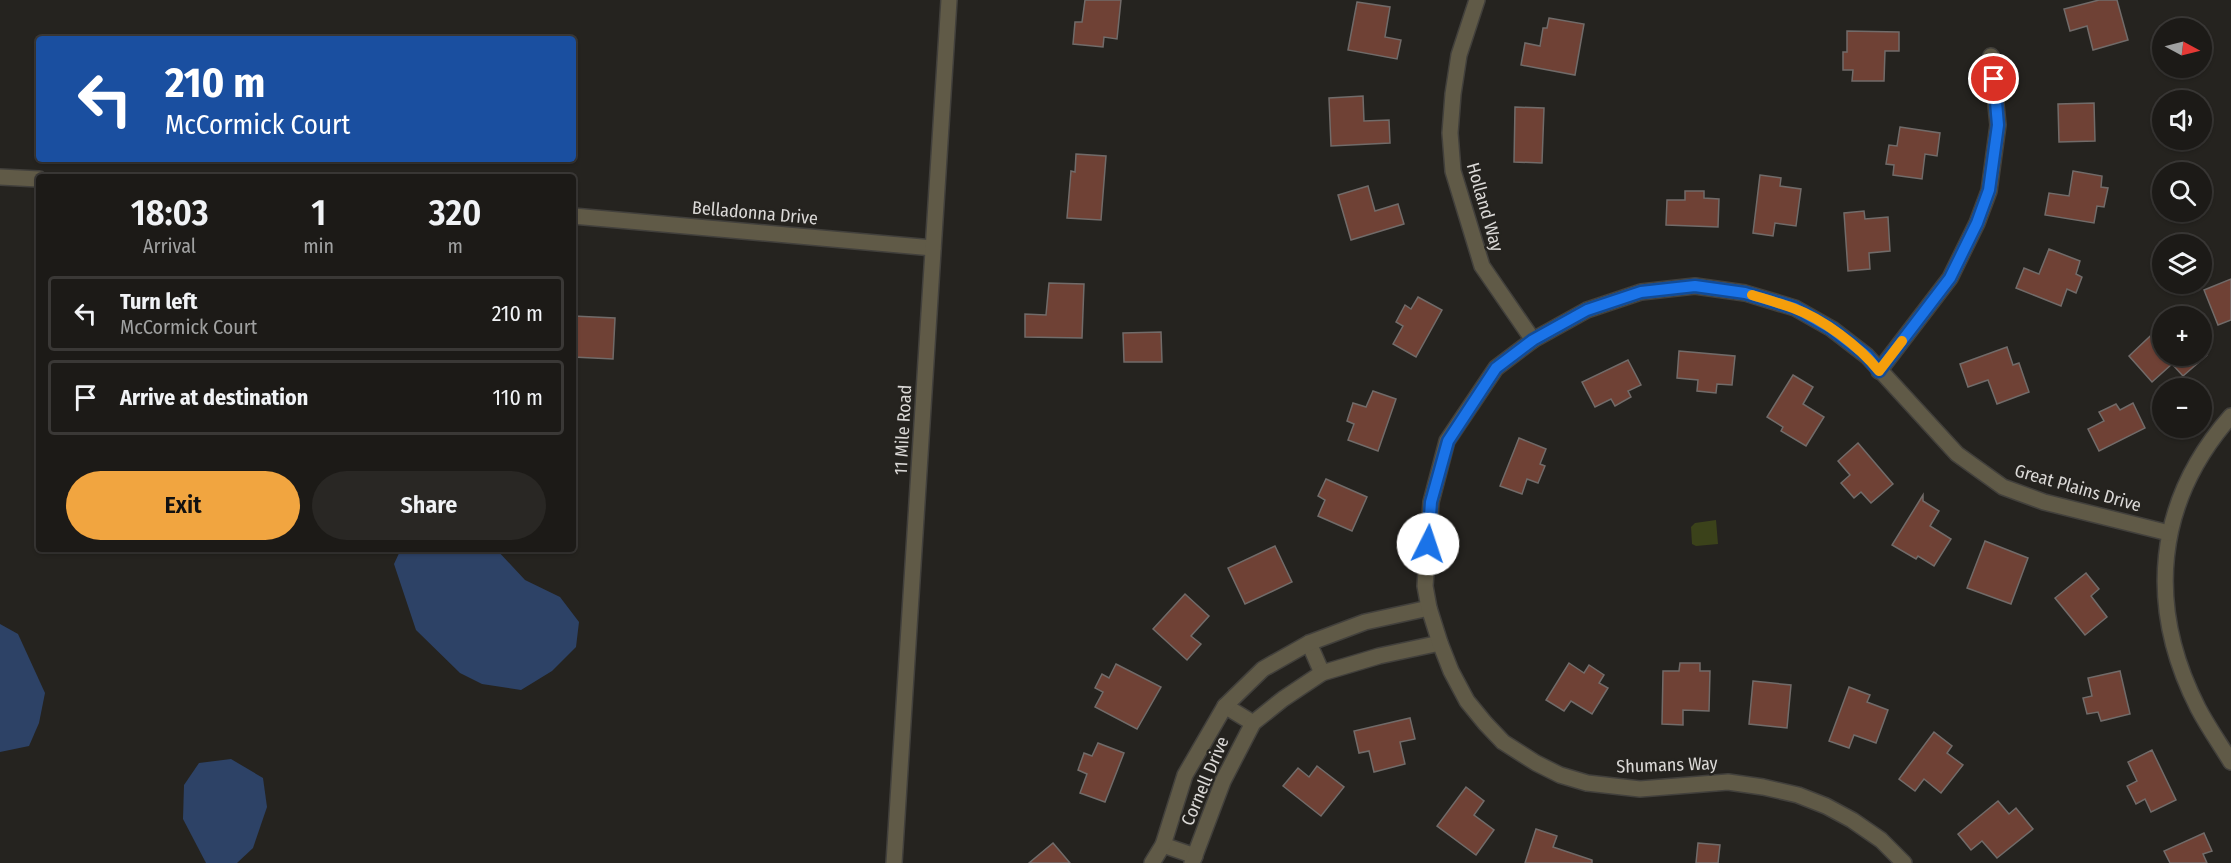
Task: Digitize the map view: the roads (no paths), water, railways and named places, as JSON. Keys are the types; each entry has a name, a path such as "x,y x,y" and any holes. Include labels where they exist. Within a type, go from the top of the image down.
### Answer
{"street":[{"name":"11 Mile Road","path":"894,863 948,0"},
{"name":"Holland Way","path":"1477,0 1459,55 1453,94 1450,134 1453,171 1482,266 1533,340"},
{"path":"1879,371 1950,278 1977,223 1989,190 1998,125 1991,56"},
{"path":"0,177 36,179"},
{"name":"Belladonna Drive","path":"576,216 933,248"},
{"name":"Great Plains Drive","path":"1429,608 1425,586 1431,502 1448,441 1496,368 1533,340 1587,310 1641,292 1695,286 1745,293 1795,308 1841,336 1867,356 1957,454 2003,487 2044,502 2169,533"},
{"path":"2231,416 2217,432 2196,465 2181,495 2169,533 2165,558 2165,597 2169,625 2186,680 2198,707 2231,762"},
{"name":"Cornell Drive","path":"1152,863 1163,844 1185,775 1225,706 1263,669 1309,643 1365,622 1429,608"},
{"name":"Shumans Way","path":"1429,608 1440,644 1467,701 1503,742 1560,774 1587,783 1613,787 1640,789 1728,782 1798,795 1852,820 1881,840 1904,863"},
{"path":"1309,643 1322,673"},
{"name":"Cornell Drive","path":"1163,844 1194,860 1223,781 1253,723 1283,699 1322,673 1379,656 1440,644"},
{"name":"Cornell Drive","path":"1225,706 1253,723"}],"water":[{"path":"400,552 499,552 525,580 560,597 579,622 576,647 552,671 521,690 482,684 460,673 416,630 394,564"},
{"path":"0,624 18,634 45,693 39,723 29,746 0,752"},
{"path":"231,759 263,778 267,807 253,848 237,863 206,863 183,819 184,785 199,763"}]}
